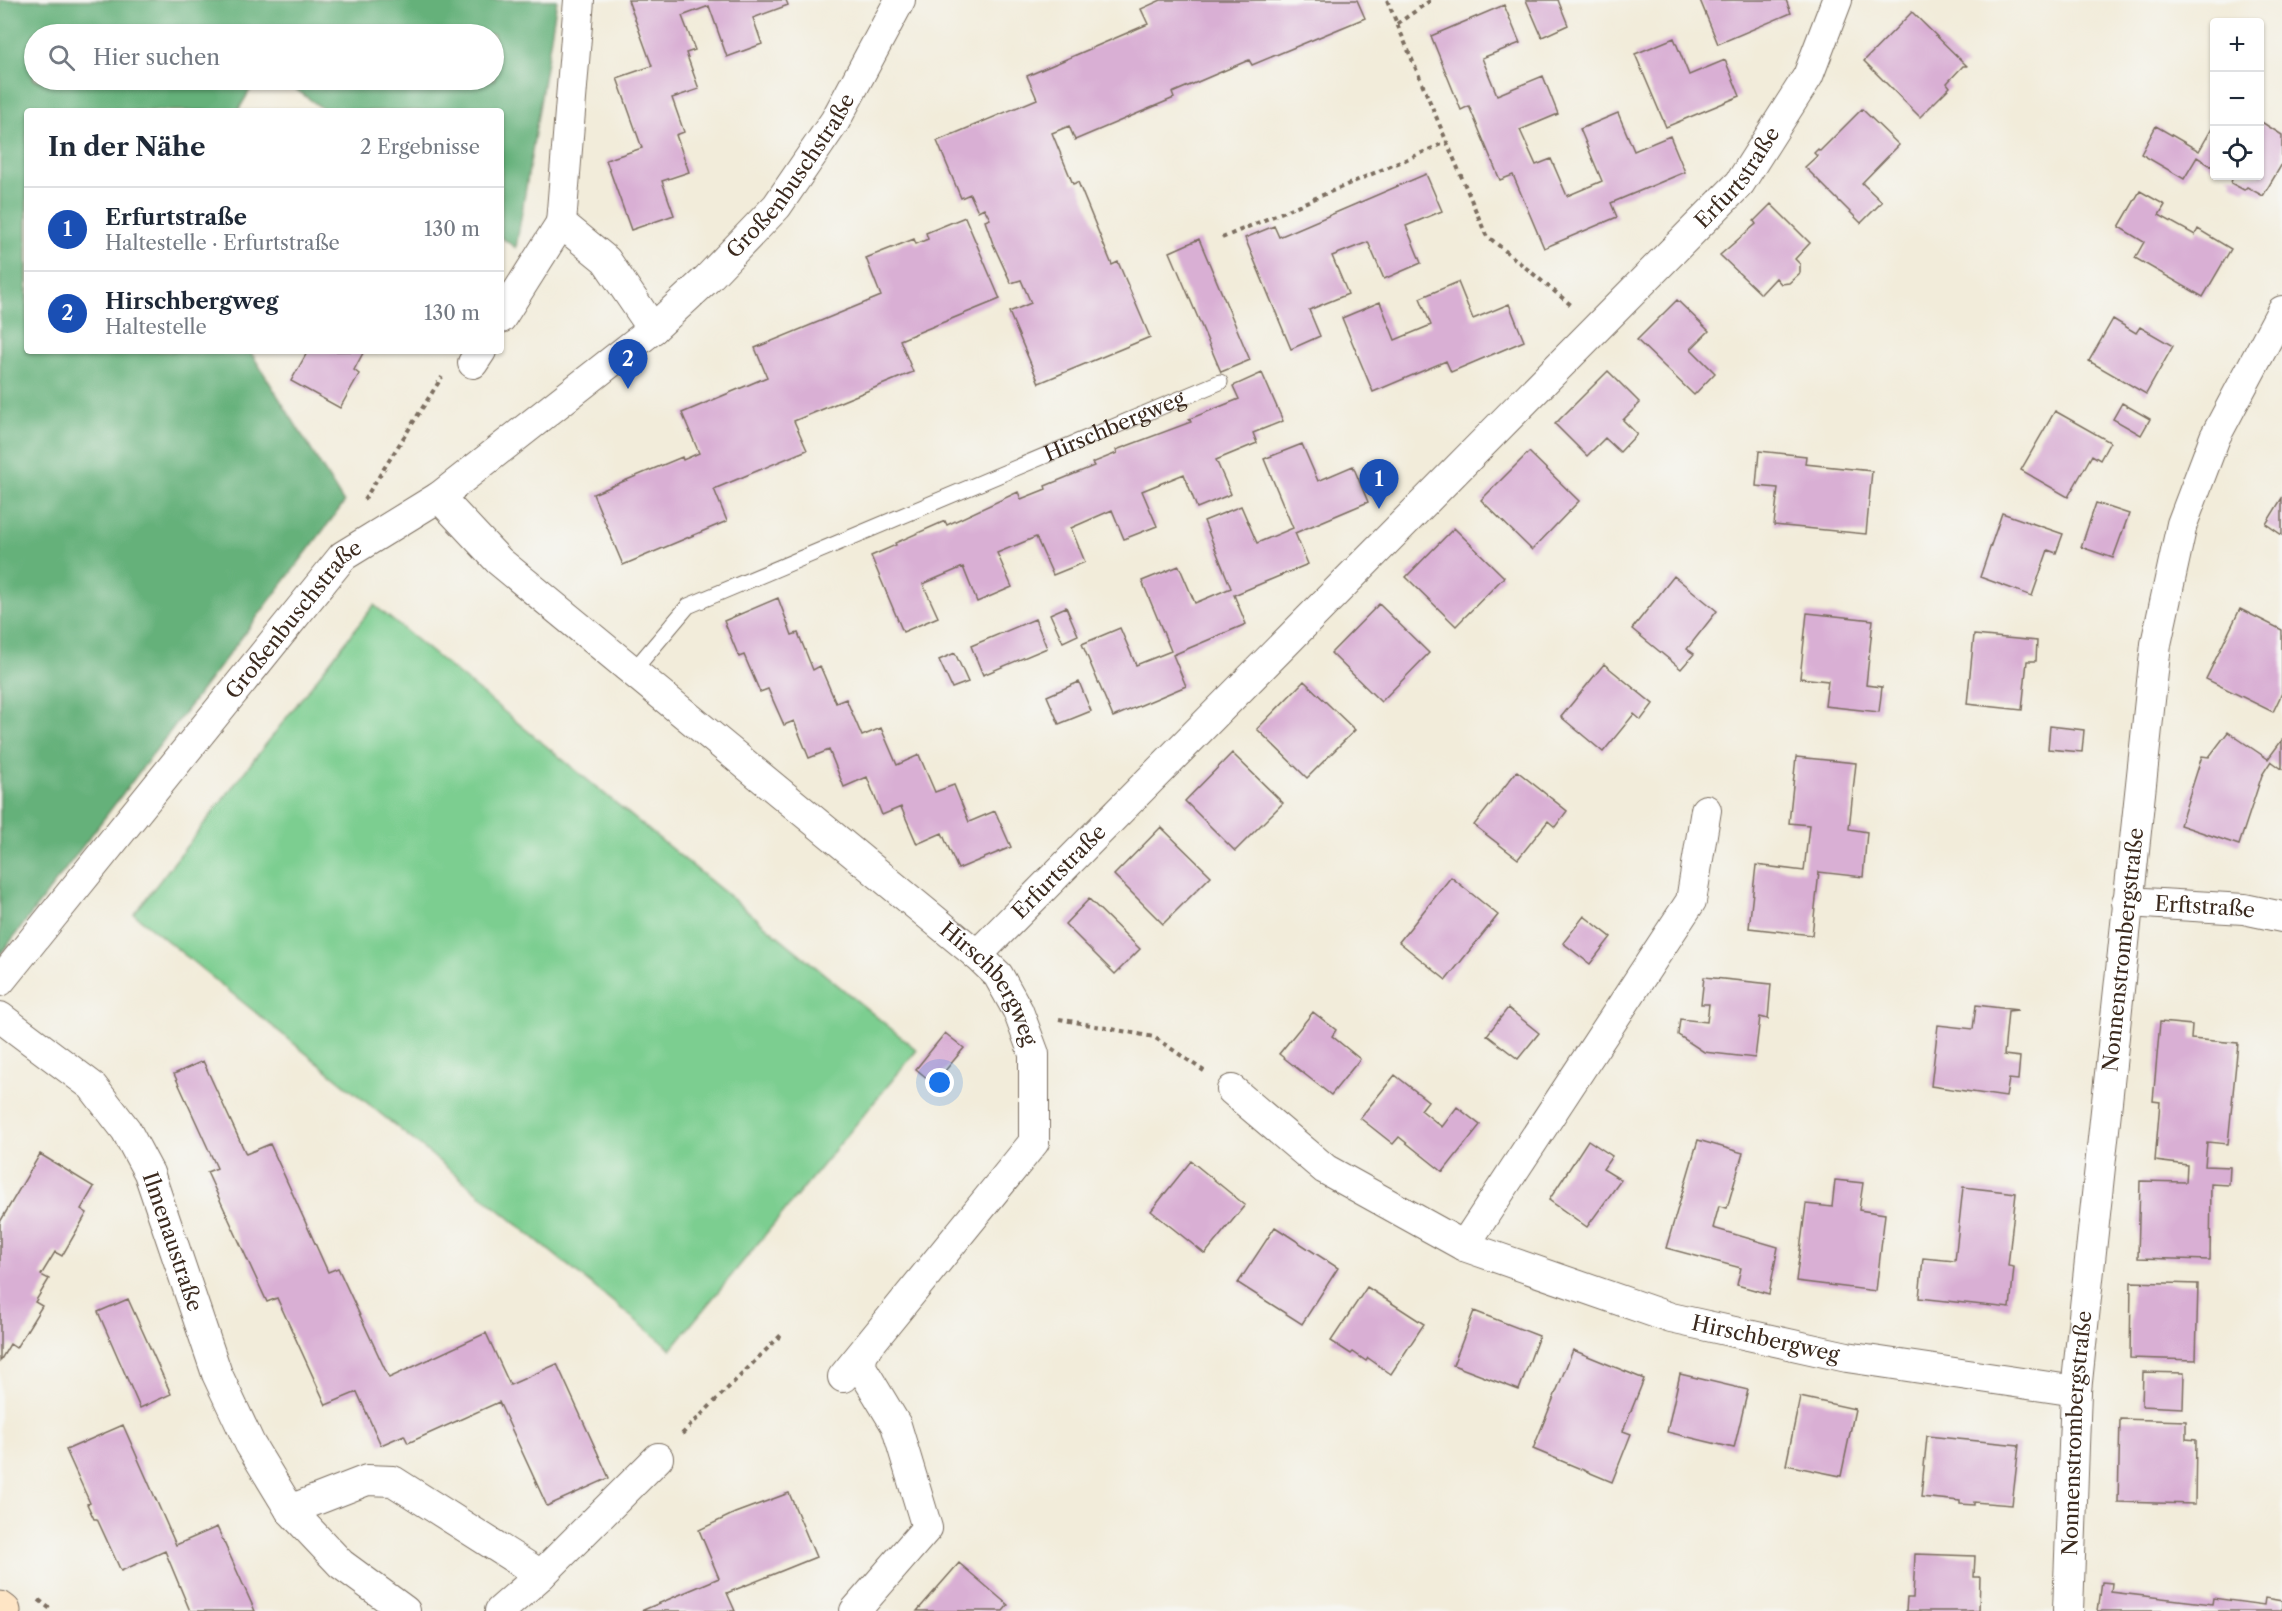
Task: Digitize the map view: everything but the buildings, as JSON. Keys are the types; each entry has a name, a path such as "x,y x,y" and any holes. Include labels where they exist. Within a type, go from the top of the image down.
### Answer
{"street":[{"path":"504,313 561,223 579,0"},
{"name":"Großenbuschstraße","path":"0,980 343,556 438,497 654,329 708,278 777,206 835,121 900,0"},
{"name":"Erfurtstraße","path":"977,956 1740,183 1808,76 1837,0"},
{"path":"561,223 606,260 654,329"},
{"name":"Nonnenstrombergstraße","path":"2068,1611 2076,1391 2156,644 2182,524 2215,437 2271,354 2282,311"},
{"name":"Hirschbergweg","path":"438,497 499,561 977,956 998,975 1018,1011 1034,1054 1034,1142 853,1366 861,1367 896,1425 927,1527 855,1611"},
{"path":"1464,1246 1691,901 1706,810"},
{"name":"Erftstraße","path":"2127,902 2244,909 2282,917"},
{"name":"Ilmenaustraße","path":"0,1017 92,1086 126,1130 149,1173 217,1374 250,1444 290,1510 341,1564 405,1611"},
{"name":"Hirschbergweg","path":"1232,1089 1325,1169 1464,1246 1671,1318 1847,1357 2076,1391"},
{"path":"500,1611 541,1575 658,1458"},
{"path":"290,1510 367,1480 393,1481 541,1575"},
{"path":"0,1608 4,1611"}],"lane":[{"name":"Hirschbergweg","path":"633,671 688,606 1220,382"}],"path":[{"path":"1387,0 1486,235 1597,327"},
{"path":"1397,24 1431,0"},
{"path":"1222,238 1447,142"},
{"path":"363,502 454,358 477,357"},
{"path":"1018,1011 1154,1037 1232,1089"},
{"path":"658,1458 781,1335"}],"green space":[{"path":"0,0 557,0 516,248 504,239 504,108 322,108 297,90 504,90 504,24 24,24 24,90 250,90 240,108 24,108 24,354 252,354 344,503 0,955"},
{"path":"374,605 917,1050 671,1349 134,914"}],"place":[{"name":"Hirschbergweg","path":"628,389"},
{"name":"Erfurtstraße","path":"1379,509"}]}
